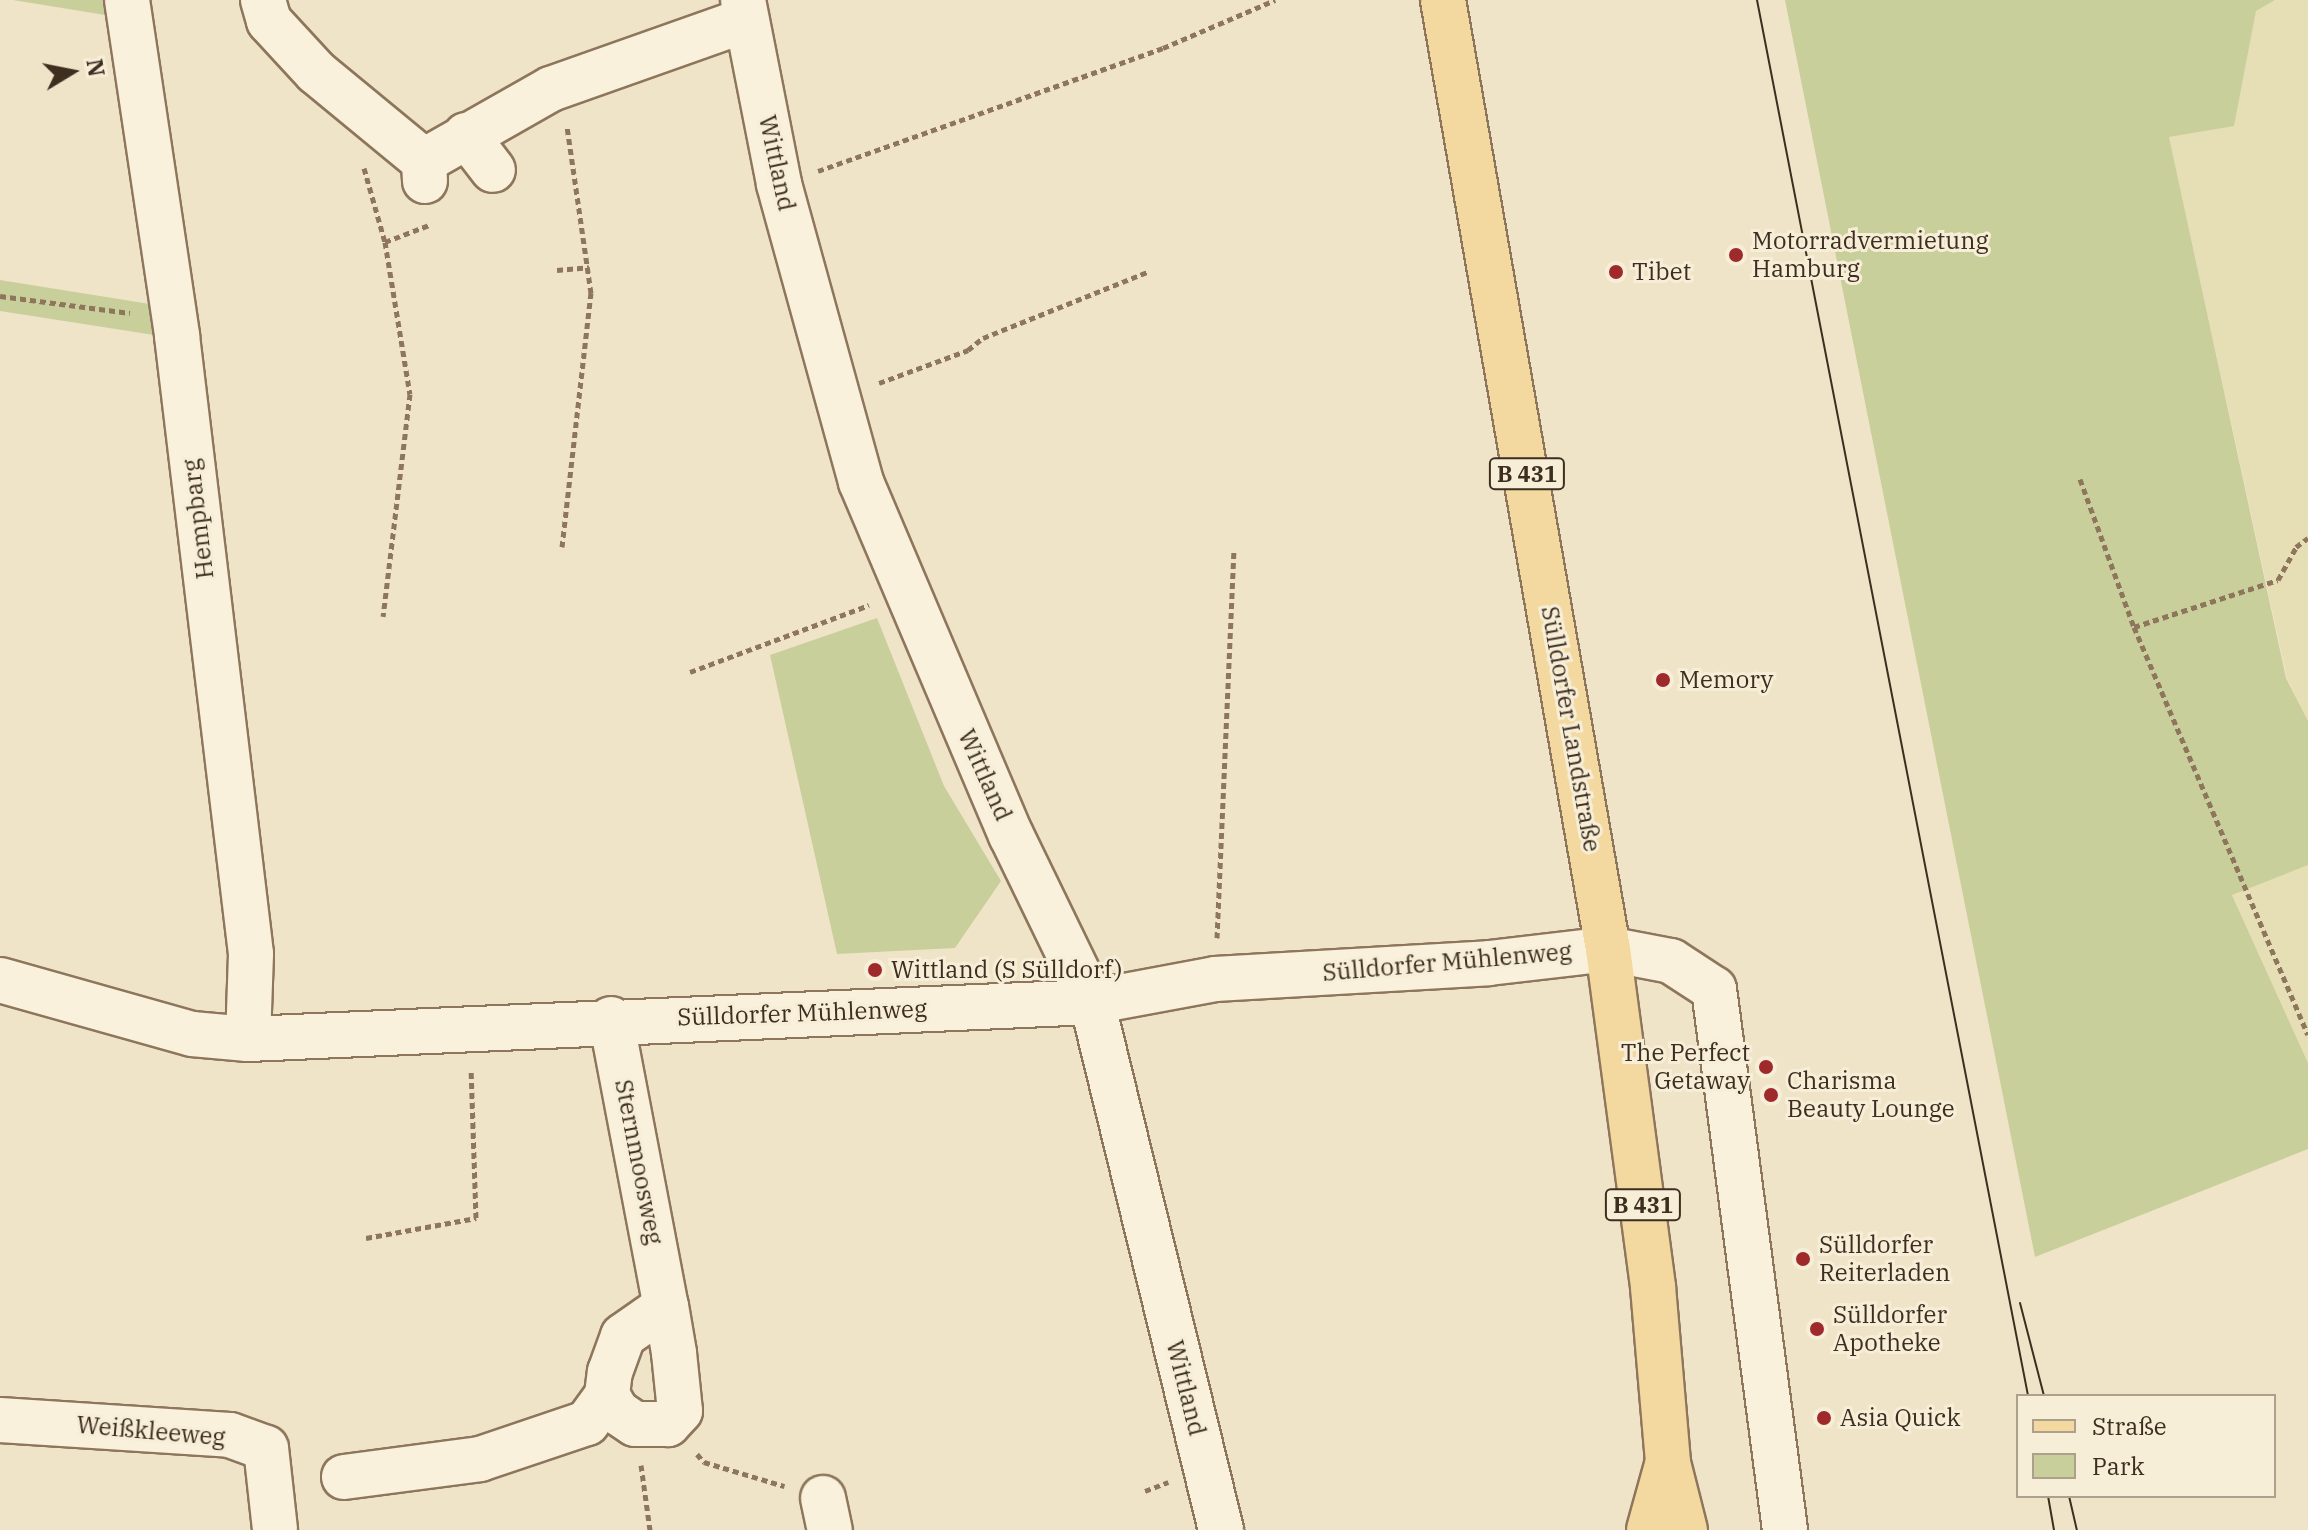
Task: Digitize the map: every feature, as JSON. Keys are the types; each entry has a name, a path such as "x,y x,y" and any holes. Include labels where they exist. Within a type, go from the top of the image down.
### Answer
{"main road":[{"name":"Sülldorfer Landstraße","path":"1443,0 1608,949 1653,1287 1668,1463 1685,1530"},
{"name":"Sülldorfer Landstraße","path":"1649,1530 1668,1463"}],"street":[{"name":"Hempbarg","path":"127,0 174,320 251,954 248,1039"},
{"path":"263,0 269,21 373,123"},
{"name":"Wittland","path":"373,123 424,171 466,135 551,89 745,10 779,184 861,482 904,591 1011,835 1092,1002 1221,1530"},
{"path":"466,135 493,170"},
{"name":"Sülldorfer Mühlenweg","path":"0,980 192,1034 248,1039 470,1030 611,1019 1092,1002 1215,979 1489,963 1608,949 1671,961 1714,989 1785,1530"},
{"name":"Sternmoosweg","path":"344,1477 480,1459 587,1423 637,1414 680,1411 666,1306 611,1019"},
{"name":"Sternmoosweg","path":"637,1414 623,1336 666,1306"},
{"name":"Weißkleeweg","path":"0,1420 230,1435 266,1448 275,1530"}],"path":[{"path":"779,184 1163,48 1275,0"},
{"path":"551,89 564,107 591,293 562,547"},
{"path":"373,123 361,158 387,255 410,394 383,616"},
{"path":"557,270 589,267"},
{"path":"836,398 968,350 983,338 1147,272"},
{"path":"0,296 174,320"},
{"path":"2080,479 2134,627 2308,1034"},
{"path":"2134,627 2278,580 2296,547 2308,538"},
{"path":"1215,979 1234,550"},
{"path":"690,672 868,605"},
{"path":"366,1238 476,1218 470,1030"},
{"path":"637,1414 704,1462 827,1514"},
{"path":"637,1414 650,1530"},
{"path":"1145,1491 1157,1487"}],"shaded area":[{"path":"2275,0 2308,0 2308,721 2287,678 2169,137 2234,125 2256,11"},
{"path":"2308,865 2308,1063 2232,894"}],"green space":[{"path":"13,0 102,0 105,15"},
{"path":"1785,0 2275,0 2256,11 2234,126 2169,137 2286,678 2308,721 2308,865 2232,895 2308,1063 2308,1149 2035,1257"},
{"path":"0,280 150,304 154,335 0,311"},
{"path":"877,618 944,786 1001,881 955,948 837,954 770,655"}],"tram line":[{"path":"1757,0 2028,1394"},
{"path":"2020,1303 2043,1394"},
{"path":"2048,1498 2054,1530"},
{"path":"2069,1498 2077,1530"}],"place":[{"name":"Motorradvermietung Hamburg","path":"1736,255"},
{"name":"Tibet","path":"1616,272"},
{"name":"Memory","path":"1663,680"},
{"name":"Wittland (S Sülldorf)","path":"875,970"},
{"name":"The Perfect Getaway","path":"1766,1067"},
{"name":"Charisma Beauty Lounge","path":"1771,1095"},
{"name":"Sülldorfer Reiterladen","path":"1803,1259"},
{"name":"Sülldorfer Apotheke","path":"1817,1329"},
{"name":"Asia Quick","path":"1824,1418"}]}
